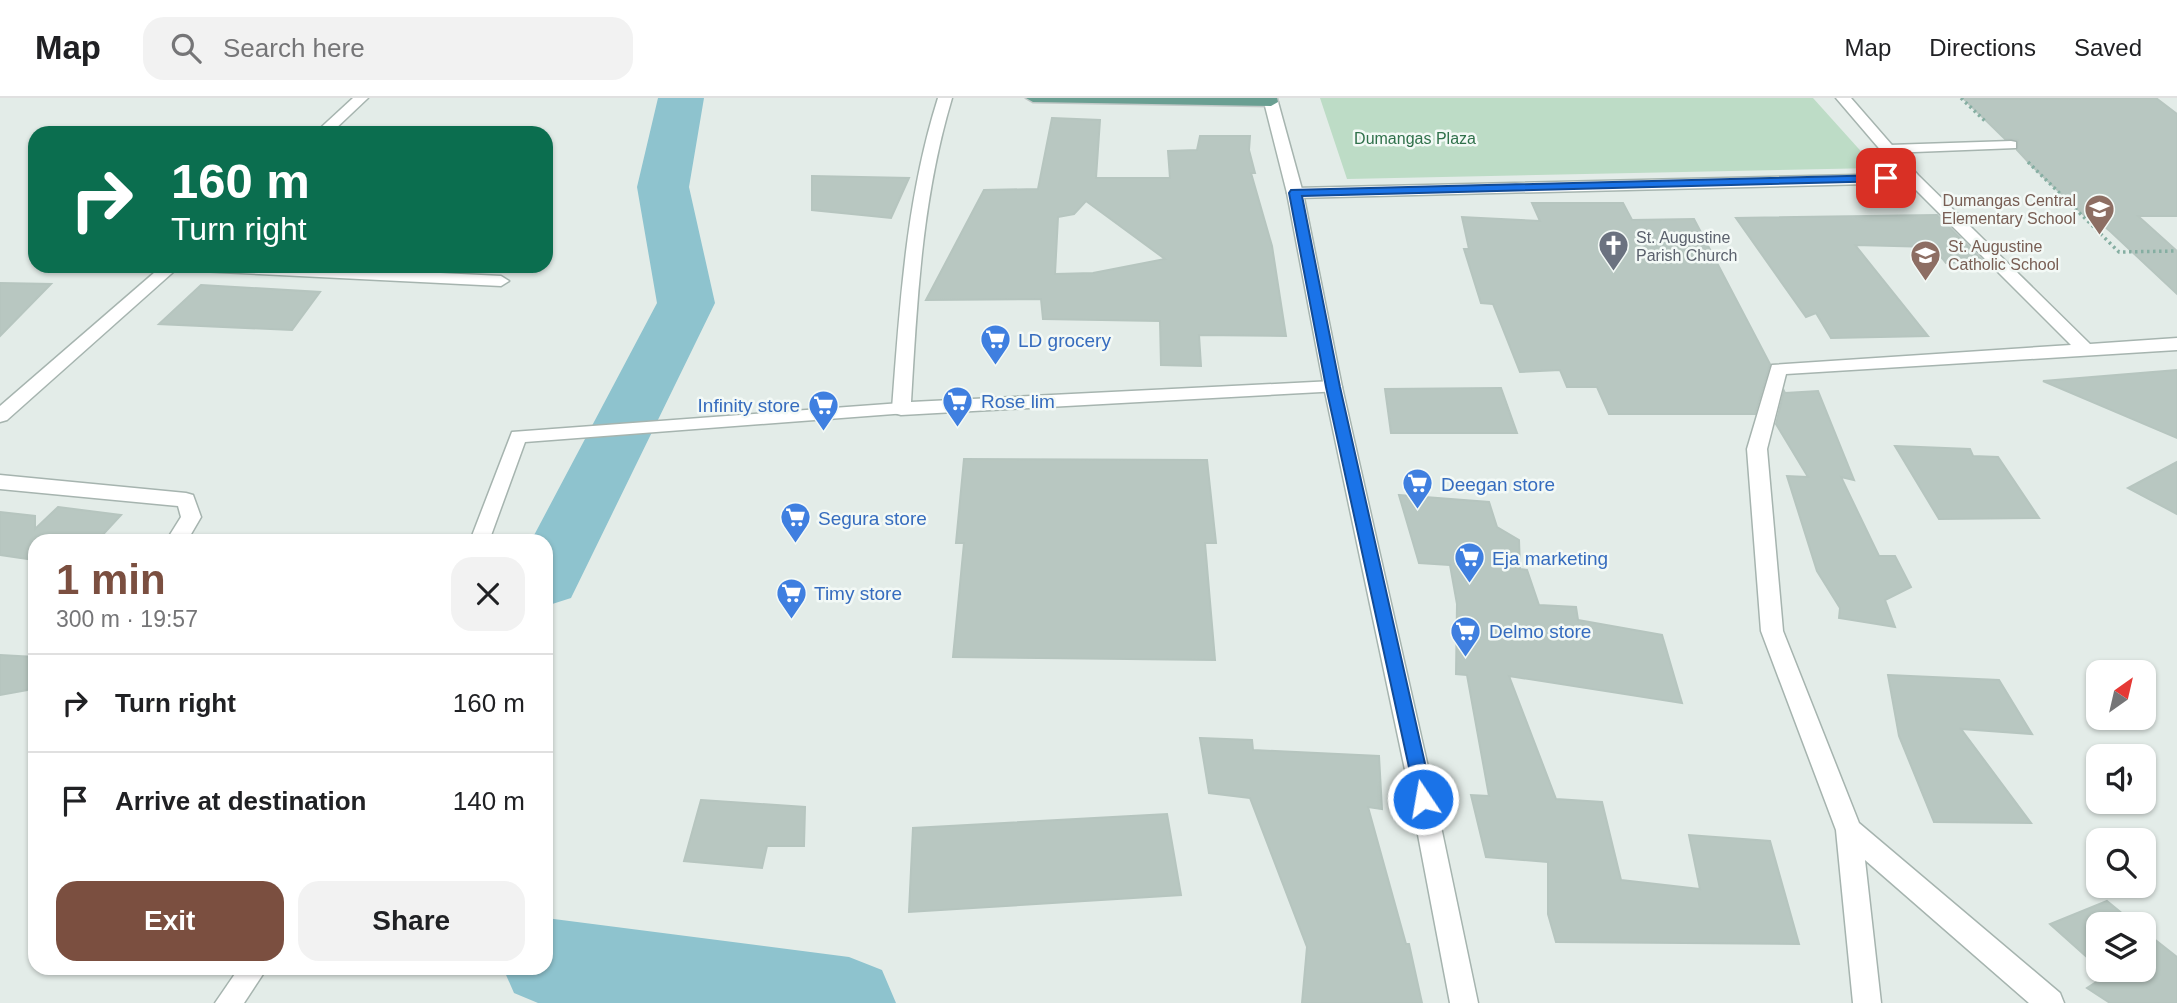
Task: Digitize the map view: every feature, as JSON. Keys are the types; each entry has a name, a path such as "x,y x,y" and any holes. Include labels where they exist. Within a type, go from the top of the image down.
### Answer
{"main road":[{"path":"1033,98 1270,100"}],"street":[{"path":"330,126 361,98"},
{"path":"945,98 933,130 913,246 901,409 1333,387"},
{"path":"1843,98 1913,178 2084,348"},
{"path":"1270,100 1295,193 1333,387 1423,799 1464,1003"},
{"path":"1295,193 1913,178"},
{"path":"0,416 164,273"},
{"path":"340,273 501,281"},
{"path":"1867,1003 1849,830 1772,631 1757,449 1778,369 2177,344"},
{"path":"0,482 186,500 191,517 180,534"},
{"path":"1849,830 2050,1003"}],"lane":[{"path":"1889,149 2011,145"},
{"path":"482,534 519,436 901,409"},
{"path":"228,1003 249,975"}],"path":[{"path":"1961,98 2119,252 2177,251"}],"green space":[{"name":"Dumangas Plaza","path":"1320,98 1813,98 1876,168 1347,179"}],"building":[{"path":"2156,98 2177,114 2177,216 2138,216 2177,251 2177,294 2111,232 2092,216 2085,216 2032,166 2017,150 2018,140 2005,139 1964,99"},
{"path":"1052,118 1100,120 1096,178 1170,178 1168,151 1197,150 1200,136 1250,136 1249,150 1255,173 1251,173 1272,246 1286,336 1199,335 1201,366 1161,365 1160,321 1043,319 1041,299 926,300 984,190 1038,189","holes":["1086,201 1165,259 1093,273 1055,274 1058,217 1074,214"]},
{"path":"812,176 909,178 891,218 812,210"},
{"path":"1532,203 1623,203 1632,220 1694,219 1770,364 1755,414 1609,414 1597,387 1567,387 1560,370 1520,372 1493,304 1481,303 1464,249 1469,249 1462,217 1540,221"},
{"path":"1937,215 1983,261 1946,263 1933,247 1855,245 1928,336 1831,338 1816,313 1806,317 1736,218"},
{"path":"0,283 51,284 0,336"},
{"path":"201,285 320,292 292,330 159,324"},
{"path":"2177,370 2177,438 2043,381"},
{"path":"1501,388 1517,433 1391,433 1385,389"},
{"path":"1784,391 1818,391 1854,480 1841,477 1879,556 1895,556 1911,587 1885,600 1895,627 1839,618 1840,608 1817,571 1787,476 1808,477 1776,424"},
{"path":"1895,446 1970,449 1973,456 1998,457 2039,518 1939,519"},
{"path":"964,459 1207,460 1216,543 1205,543 1215,660 953,657 964,543 956,543"},
{"path":"2177,462 2177,514 2128,488"},
{"path":"1399,495 1489,502 1497,527 1519,540 1520,569 1527,570 1539,605 1576,607 1578,620 1662,635 1682,703 1509,676 1556,799 1602,802 1621,880 1700,889 1689,835 1770,841 1799,944 1556,942 1548,914 1548,862 1486,857 1471,795 1489,796 1467,675 1456,674 1457,604 1450,565 1419,563"},
{"path":"58,507 121,515 103,534 28,534 28,559 0,555 0,512 35,516 35,529"},
{"path":"0,655 28,657 27,690 0,695"},
{"path":"1888,675 1999,680 2032,734 1961,729 2031,823 1934,822 1899,736"},
{"path":"1200,738 1252,740 1253,750 1379,756 1382,809 1368,807 1406,944 1409,944 1422,1003 1302,1003 1307,947 1250,798 1209,793"},
{"path":"701,800 805,807 804,846 767,846 762,868 684,861"},
{"path":"1167,814 1181,895 909,912 913,828"},
{"path":"2107,901 2120,912 2086,912 2086,956 2050,924"},
{"path":"2156,940 2177,957 2177,1003 2110,1003 2087,988 2096,982 2156,982"}],"waterway":[{"path":"553,565 686,303 663,187 681,98"},
{"path":"553,963 849,1003"}],"place":[{"name":"Dumangas Central Elementary School","path":"2099,236"},
{"name":"St. Augustine Parish Church","path":"1613,273"},
{"name":"St. Augustine Catholic School","path":"1925,282"},
{"name":"LD grocery","path":"995,367"},
{"name":"Rose lim","path":"958,428"},
{"name":"Infinity store","path":"823,432"},
{"name":"Deegan store","path":"1418,511"},
{"name":"Segura store","path":"795,545"},
{"name":"Eja marketing","path":"1469,585"},
{"name":"Timy store","path":"791,620"},
{"name":"Delmo store","path":"1466,658"}],"route":[{"path":"1423,799 1333,387 1295,193 1886,178"}]}
